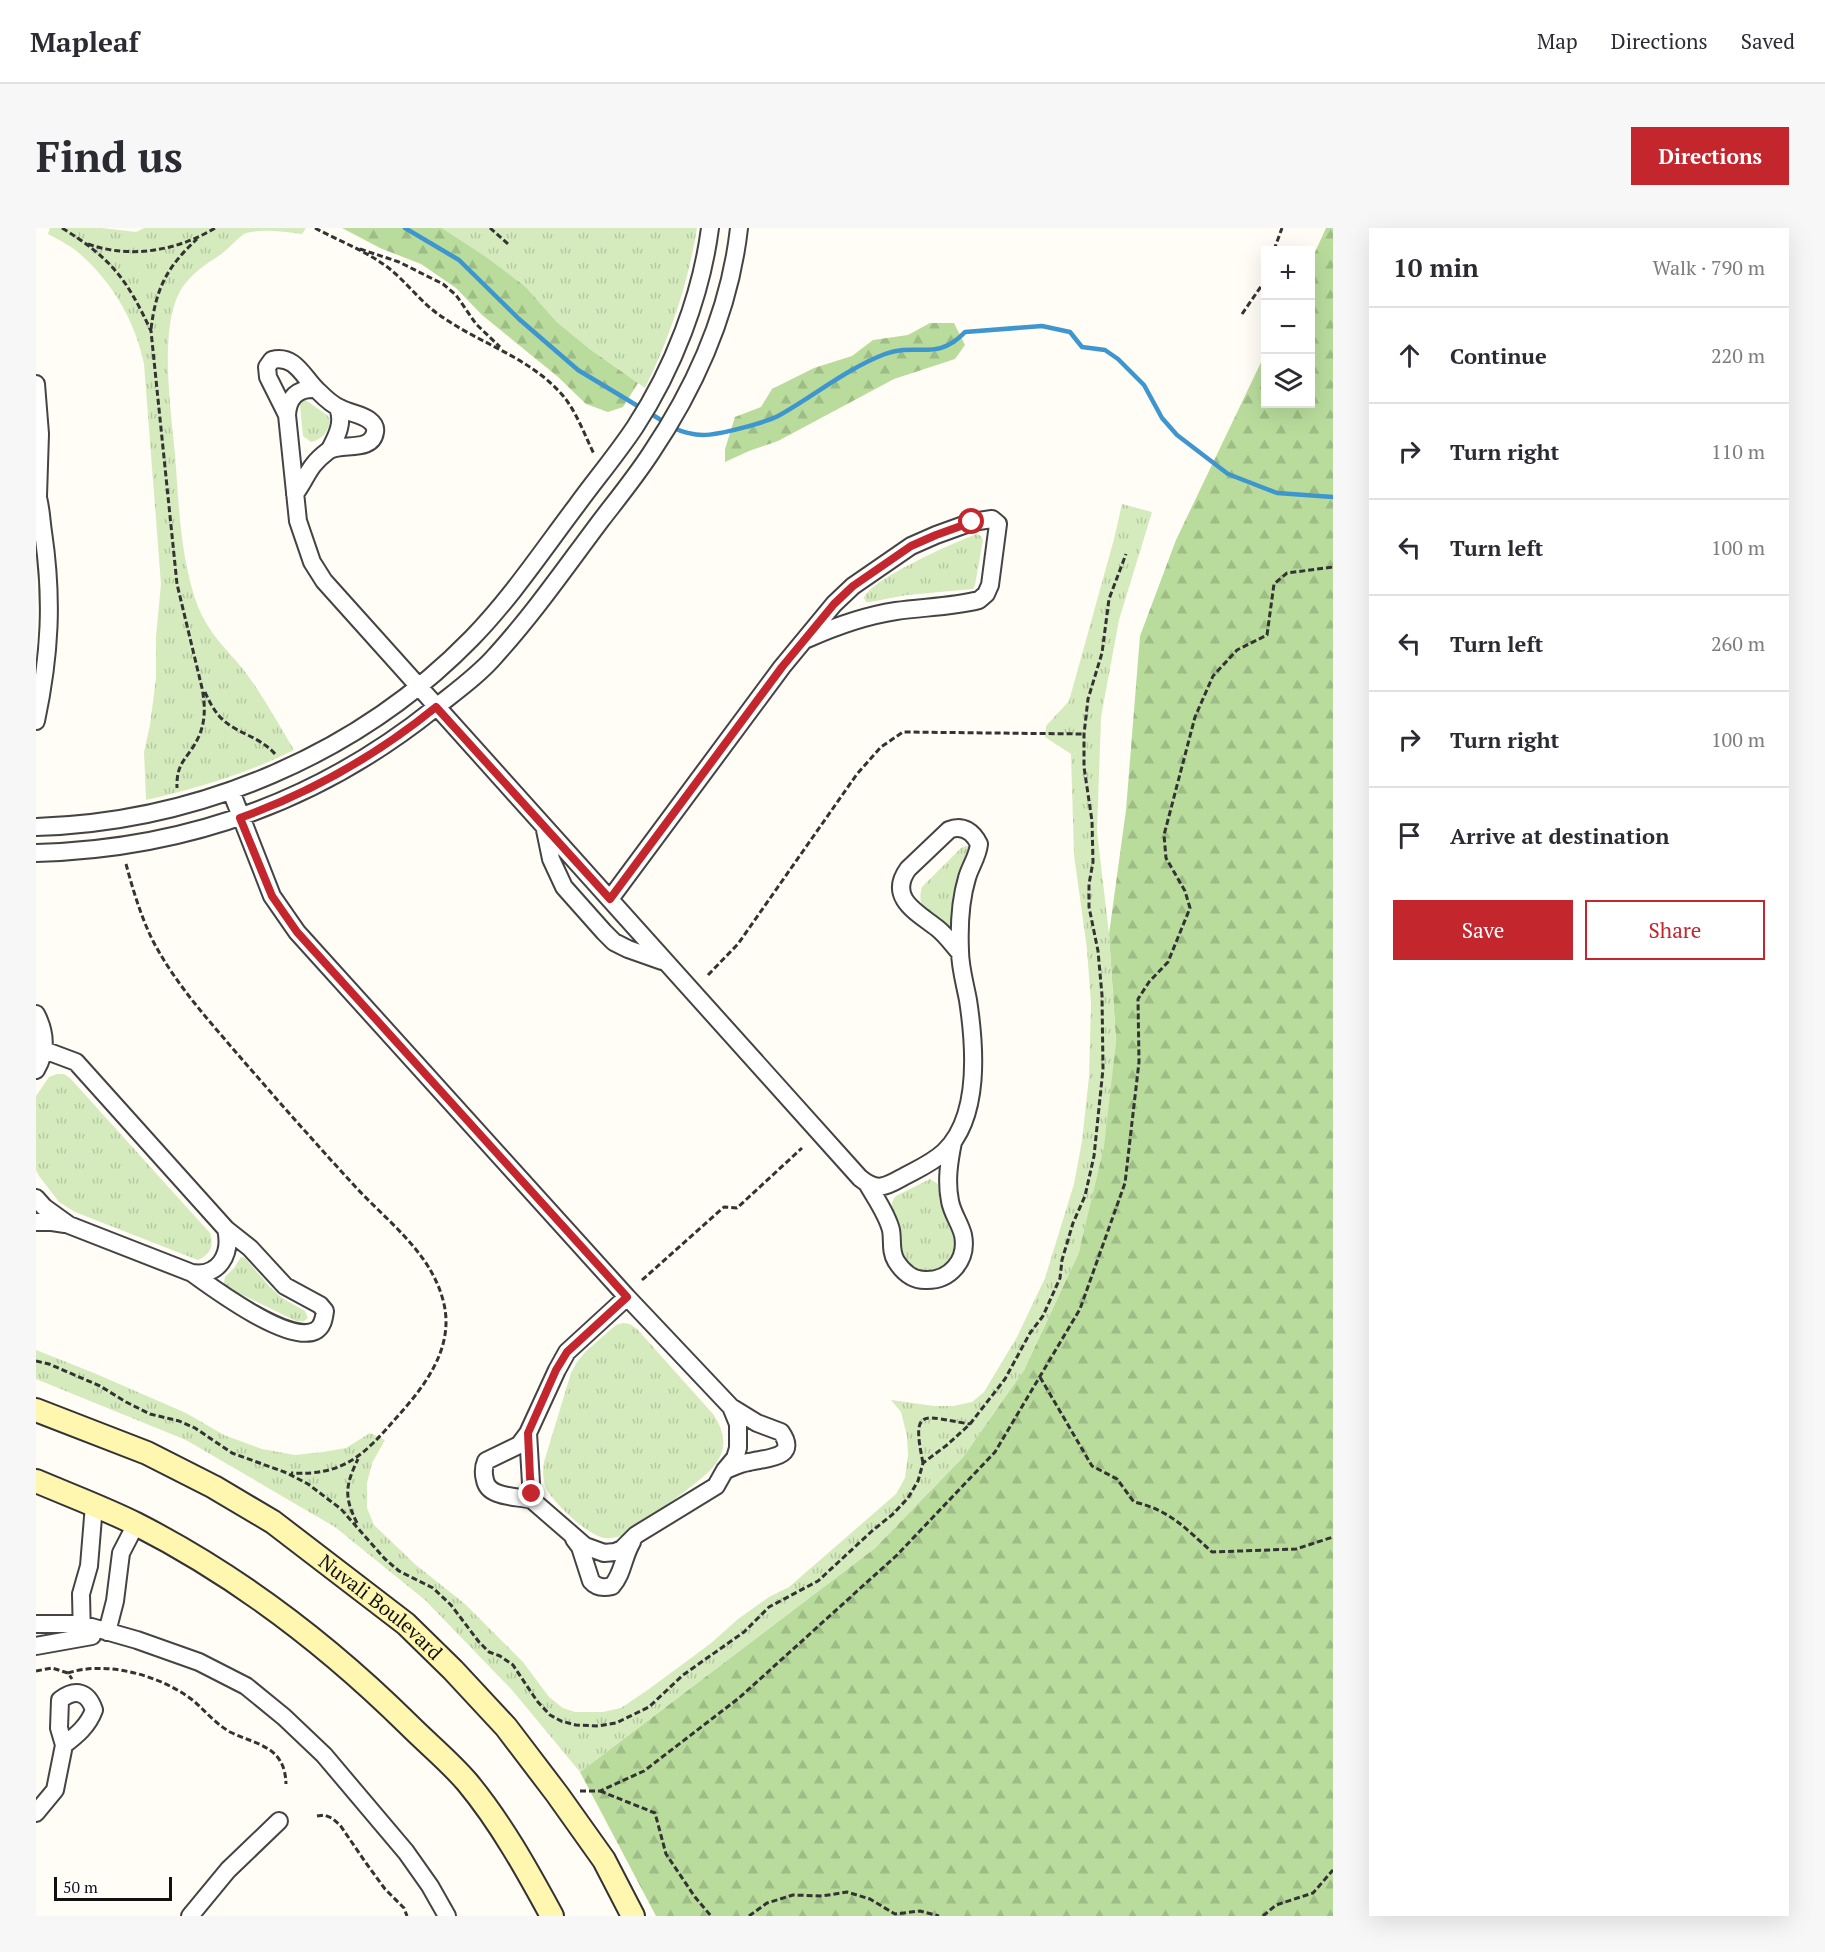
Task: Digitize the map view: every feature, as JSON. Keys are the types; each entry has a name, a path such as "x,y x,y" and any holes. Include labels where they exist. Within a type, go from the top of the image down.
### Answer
{"main road":[{"name":"Nuvali Boulevard","path":"36,1410 147,1453 214,1487 273,1522 406,1624 506,1727 604,1860 633,1916"},
{"path":"36,1481 136,1524 195,1557 260,1598 314,1638 382,1698 466,1781 495,1820 552,1916"}],"street":[{"path":"36,827 96,822 151,813 184,806 231,791 302,762 351,733 435,673 472,638 506,600 636,425 680,339 702,269 710,228"},
{"path":"36,853 98,850 191,833 240,818 323,783 367,757 436,707 495,657 609,509 660,439 677,411 708,348 721,313 739,228"},
{"path":"287,415 268,376 267,367 272,360 285,360 301,369 315,389 338,408 372,422 375,433 368,443 330,448"},
{"path":"36,384 40,434 37,494 49,583 50,614 49,642 36,721"},
{"path":"315,389 301,390 294,395 287,406 298,521 312,562 338,598 868,1185 890,1228 893,1256 904,1271 911,1277 921,1280 942,1278 950,1274 956,1267 963,1249 963,1238 950,1202 948,1189 948,1165 953,1141"},
{"path":"295,494 311,465 330,448 341,419 338,408"},
{"path":"610,899 782,667 834,604 853,586 911,546 972,522 992,519 998,524 990,585 986,594 979,600 869,616 842,623 807,639"},
{"path":"231,791 272,896 297,932 627,1297 731,1407 757,1423 781,1432 785,1441 783,1453 777,1457 750,1461 725,1470"},
{"path":"544,826 551,859 564,887 604,932 614,942 628,949 666,962"},
{"path":"868,1185 887,1186 932,1162 953,1141 963,1122 969,1101 974,1045 960,953 966,879 979,844 971,832 958,827 949,830 908,869 903,875 901,891 903,898 913,911 946,936 960,953"},
{"path":"36,1014 45,1037 43,1057 36,1070"},
{"path":"36,1222 69,1225 192,1273 238,1306 291,1331 305,1333 315,1331 321,1326 325,1311 320,1305 285,1286 250,1248 226,1229 76,1062 44,1050"},
{"path":"36,1198 44,1207 69,1225"},
{"path":"192,1273 204,1274 212,1271 224,1259 228,1239 226,1229"},
{"path":"627,1297 567,1352 528,1433 519,1445 486,1461 483,1467 484,1475 486,1485 491,1491 532,1500 585,1546 604,1553 615,1552 622,1549 636,1535 716,1486 735,1458 738,1448 738,1424 731,1407"},
{"path":"528,1433 532,1500"},
{"path":"81,1631 81,1594 89,1566 94,1505"},
{"path":"107,1632 115,1601 121,1553 136,1524"},
{"path":"569,1534 580,1547 591,1581 606,1588 612,1587 620,1577 627,1550 636,1535"},
{"path":"36,1624 81,1631 107,1632 199,1662 246,1686 284,1717 324,1755 399,1844 430,1886 447,1916"},
{"path":"36,1646 81,1631"},
{"path":"36,1813 55,1790 64,1745"},
{"path":"190,1916 228,1870 279,1821"}],"path":[{"path":"62,228 106,259 135,297 151,331"},
{"path":"83,243 103,249 139,251 167,248 200,237 215,228"},
{"path":"315,228 355,247 399,262 443,284 456,295 476,324 504,350"},
{"path":"490,228 508,244"},
{"path":"1275,246 1282,228"},
{"path":"177,788 178,767 197,740 204,719 205,704 177,584 151,331 154,304 161,284 176,260 200,237"},
{"path":"355,247 391,270 420,299 454,326 504,350 530,367 552,386 565,399 594,454"},
{"path":"1242,314 1261,286"},
{"path":"923,1463 970,1424 1005,1379 1051,1299 1060,1278 1062,1260 1073,1223 1085,1196 1094,1156 1103,1069 1102,995 1098,951 1089,907 1089,884 1093,862 1092,821 1084,767 1084,734 1088,699 1102,654 1109,599 1126,554"},
{"path":"557,1794 570,1790 600,1791 644,1771 739,1698 897,1555 995,1452 1080,1309 1125,1183 1139,1062 1138,999 1149,982 1168,962 1190,908 1185,891 1166,858 1164,835 1195,717 1213,676 1237,650 1267,635 1274,584 1287,573 1333,567"},
{"path":"202,688 221,718 238,730 260,740 275,754"},
{"path":"708,975 738,944 857,774 881,747 903,732 1084,734"},
{"path":"126,864 136,900 153,941 191,1000 352,1184 415,1246 436,1280 444,1306 446,1332 438,1360 417,1395 373,1445 348,1464 309,1474 287,1473"},
{"path":"642,1280 724,1208 737,1209 802,1148"},
{"path":"36,1361 49,1364 100,1386 150,1414 179,1421 195,1428 232,1453 287,1473 308,1484 341,1509 385,1559 399,1571 433,1588 451,1605 469,1631 489,1652 513,1665 550,1716 576,1725 598,1726 616,1723 649,1707 683,1675 744,1632 769,1607 818,1581 908,1498 918,1481 923,1463 917,1436 917,1427 921,1421 926,1418 937,1418 970,1424"},
{"path":"1040,1377 1092,1466 1117,1479 1134,1502 1153,1506 1173,1517 1212,1552 1296,1548 1333,1537"},
{"path":"359,1457 349,1481 347,1493 348,1506 360,1529"},
{"path":"36,1671 52,1668 68,1673 89,1668 112,1668 147,1677 181,1692 229,1731 260,1743 274,1753 282,1762 286,1772 286,1784"},
{"path":"68,1673 72,1678 73,1689"},
{"path":"600,1791 655,1813 666,1854 695,1898 711,1916"},
{"path":"317,1816 324,1815 332,1818 340,1825 366,1863 404,1908 408,1916"},
{"path":"1263,1916 1276,1905 1313,1893 1333,1870"},
{"path":"749,1916 766,1902 793,1895 822,1896 847,1892 870,1899 895,1914 920,1911 939,1916"}],"green space":[{"path":"50,228 102,228 136,232 144,228 306,228 302,234 265,231 244,234 200,269 182,288 175,304 168,345 169,392 179,512 187,570 192,588 207,625 250,679 294,750 221,780 146,800 144,752 156,678 156,637 161,584 144,364 135,333 112,290 103,277 80,254 48,234"},
{"path":"342,228 442,228 486,256 526,287 557,322 638,383 623,407 608,412 586,404 557,376 482,315 456,288 421,264 380,248"},
{"path":"442,228 697,228 689,269 677,310 645,388 590,349 557,322 526,287"},
{"path":"1326,228 1333,228 1333,1916 656,1916 580,1772 875,1548 963,1457 1024,1370 1079,1252 1116,1042 1109,934 1126,810 1140,636 1176,540 1261,362 1261,408 1315,408 1315,252"},
{"path":"930,323 954,323 965,345 955,359 894,379 778,441 725,462 725,449 735,417 761,407 772,389 814,368 852,356 873,340 908,335"},
{"path":"304,399 330,419 325,434 311,442 303,436 300,405"},
{"path":"1122,504 1152,512 1119,620 1101,717 1097,831 1109,934 1116,1042 1104,1147 1079,1252 1024,1370 963,1457 875,1548 580,1772 512,1690 425,1600 335,1527 186,1440 36,1379 36,1350 186,1413 224,1435 262,1449 295,1455 346,1448 370,1433 385,1440 372,1463 367,1483 367,1508 374,1525 416,1565 465,1604 523,1662 549,1697 563,1708 575,1712 603,1712 621,1708 710,1644 738,1619 769,1597 789,1587 896,1494 905,1478 908,1455 907,1436 901,1412 891,1400 934,1406 953,1406 972,1402 984,1392 1017,1337 1045,1278 1074,1184 1082,1141 1089,1077 1091,1004 1087,949 1074,855 1071,754 1045,737 1046,726 1069,701"},
{"path":"977,534 983,540 973,589 907,595 866,602 864,598 870,590 882,581 933,553"},
{"path":"971,847 954,928 948,928 926,911 920,895 922,887 961,848"},
{"path":"64,1074 70,1078 210,1233 212,1242 206,1255 198,1260 75,1212 59,1202 36,1170 36,1096 49,1077"},
{"path":"930,1179 938,1184 941,1204 954,1242 950,1260 944,1266 928,1270 919,1269 904,1257 892,1203 896,1196"},
{"path":"241,1257 245,1258 282,1298 305,1311 308,1318 304,1321 296,1321 226,1287 225,1277"},
{"path":"630,1324 637,1329 713,1414 721,1428 723,1440 718,1461 701,1479 628,1534 605,1538 581,1526 551,1496 545,1486 544,1462 571,1373 577,1362 616,1325"}],"waterway":[{"path":"405,228 459,260 519,319 578,370 666,423"},
{"path":"673,427 688,433 703,435 763,422 778,416 843,375 885,354 896,351 936,349 955,341 965,332 1042,326 1070,332 1082,347 1105,350 1118,359 1144,385 1162,418 1177,435 1228,474 1277,493 1333,497"}],"route":[{"path":"532,1494 528,1433 556,1370 576,1342 627,1297 297,932 272,896 240,818 314,788 367,757 436,707 610,899 782,667 834,604 853,586 911,546 972,522"}]}
